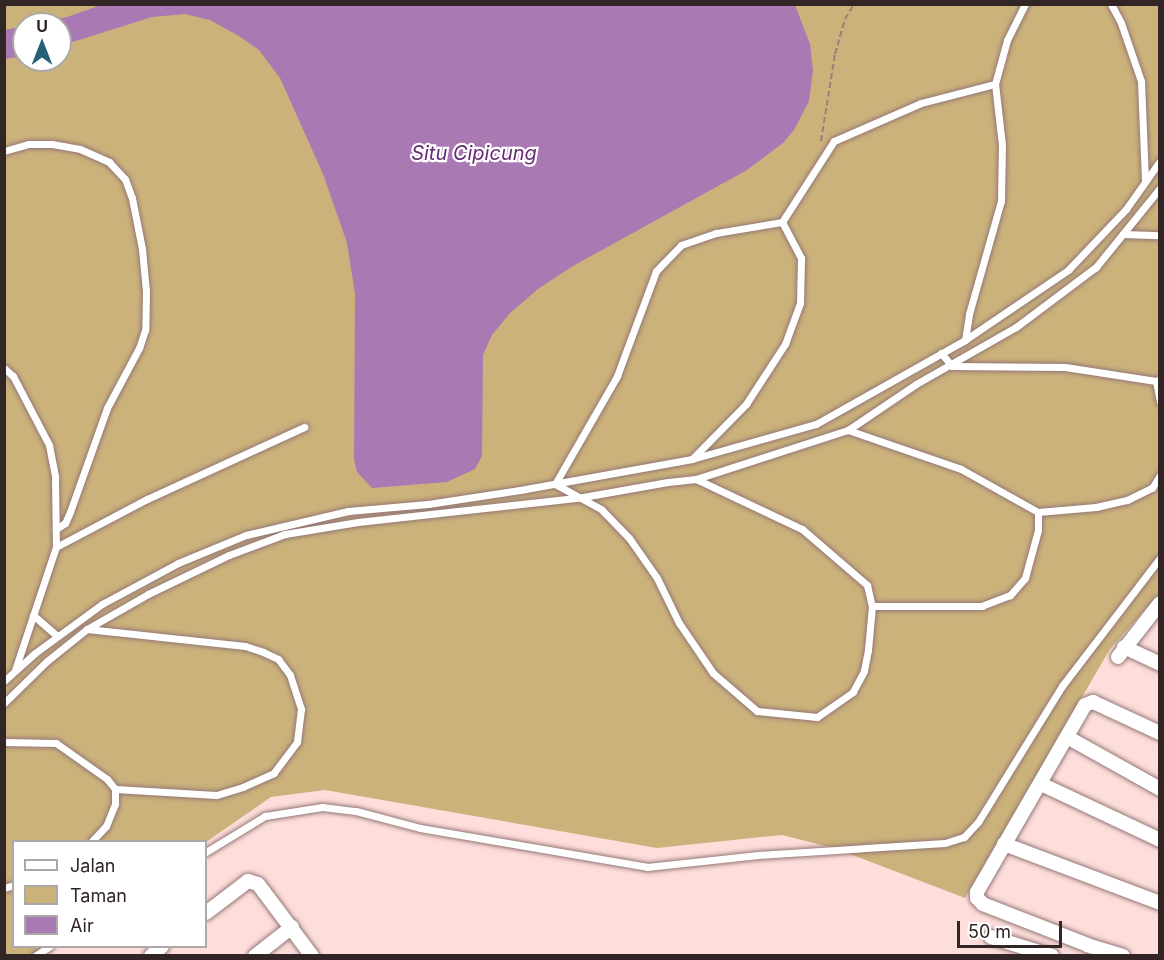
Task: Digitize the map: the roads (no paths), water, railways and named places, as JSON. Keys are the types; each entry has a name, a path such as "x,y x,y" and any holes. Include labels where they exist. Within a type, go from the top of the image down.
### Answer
{"street":[{"path":"1160,603 1121,652 1160,664"},
{"path":"1123,956 1088,945 983,904 977,898 977,892 1085,705 1089,702 1160,733"},
{"path":"1067,737 1160,789"},
{"path":"1041,784 1160,840"},
{"path":"1004,844 1160,903"},
{"path":"207,912 248,881 258,884 312,956"},
{"path":"255,956 292,927"},
{"path":"992,937 1052,956"}],"lane":[{"path":"965,340 969,314 1001,201 1002,145 995,84 1007,40 1025,4"},
{"path":"1111,4 1121,23 1141,81 1145,180"},
{"path":"555,484 617,376 656,271 681,245 716,233 782,222 834,141 921,103 995,84"},
{"path":"4,151 28,144 52,144 80,149 109,162 125,179 132,198 142,249 146,291 145,330 139,348 107,408 70,512 65,523 56,529"},
{"path":"4,681 57,636 102,604 178,563 246,535 348,511 428,504 692,459 816,424 965,340 1068,270 1126,209 1160,161"},
{"path":"4,703 47,660 87,629 148,594 229,555 285,534 358,522 583,497 696,479 848,430 916,384 952,366 1016,327 1096,267 1160,189"},
{"path":"692,459 746,404 785,344 800,303 801,258 782,222"},
{"path":"1123,234 1160,235"},
{"path":"941,352 952,366"},
{"path":"952,366 1065,367 1158,380 1160,402"},
{"path":"4,369 13,376 50,445 55,477 56,547 14,673"},
{"path":"56,547 147,499 304,427"},
{"path":"848,430 961,470 1038,512 1096,507 1127,500 1152,488 1160,475"},
{"path":"555,484 583,497 601,509 629,538 657,578 679,623 713,673 757,711 817,717 853,692 864,671 872,606 867,585 802,529 696,479"},
{"path":"872,606 982,606 1010,595 1025,578 1038,530 1038,512"},
{"path":"207,851 266,816 322,807 356,811 420,828 647,867 758,855 945,843 964,837 978,822 1062,686 1160,558"},
{"path":"33,615 57,636"},
{"path":"4,742 56,744 81,759 115,789 216,795 243,787 274,773 297,742 301,709 290,675 278,659 244,646 87,629"},
{"path":"93,840 106,826 115,804 115,789"}],"water":[{"name":"Situ Cipicung","path":"101,5 795,5 810,44 813,70 809,101 794,130 783,143 747,170 573,266 538,289 510,313 492,335 483,355 482,456 475,469 447,482 372,488 357,472 354,459 355,294 347,243 323,174 280,78 259,50 210,20 185,14 152,17 72,42 72,15"},
{"path":"12,29 12,58 5,59 5,30"}]}
